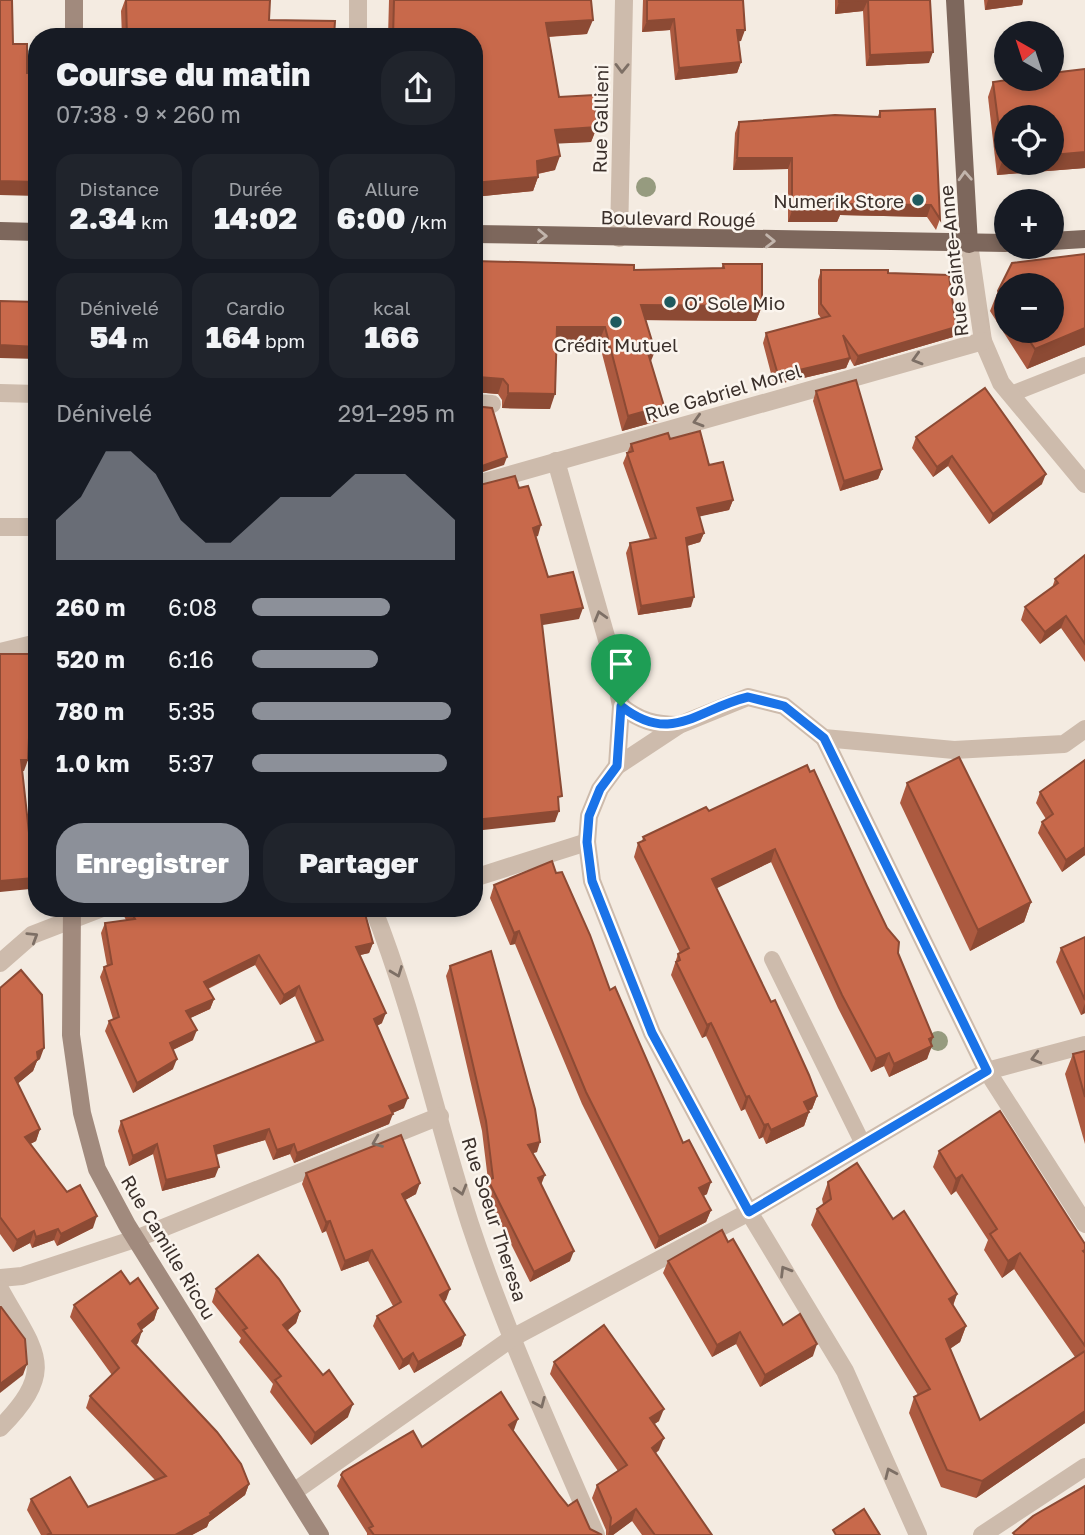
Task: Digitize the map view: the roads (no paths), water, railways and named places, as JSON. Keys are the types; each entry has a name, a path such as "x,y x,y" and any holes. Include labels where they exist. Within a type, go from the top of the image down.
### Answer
{"main road":[{"name":"Rue Sainte-Anne","path":"955,0 969,244"},
{"path":"0,231 28,232"},
{"name":"Boulevard Rougé","path":"483,234 994,243"},
{"path":"1064,240 1085,239"}],"street":[{"path":"74,0 74,28"},
{"path":"358,0 358,28"},
{"name":"Rue Gallieni","path":"619,238 624,0"},
{"name":"Rue Sainte-Anne","path":"969,244 983,341 1001,383 1085,484"},
{"name":"Rue Gabriel Morel","path":"483,482 983,341"},
{"path":"0,393 28,394"},
{"path":"556,461 611,654 621,706 617,766"},
{"path":"0,527 28,527"},
{"path":"0,652 28,645"},
{"path":"918,1535 845,1371 749,1212 652,1033 592,881 587,842 589,816 600,789 617,766 679,725 748,697 784,706 824,738 987,1071 1085,1224"},
{"path":"621,706 636,719 655,724 679,725"},
{"path":"824,738 954,750 1064,744 1085,729"},
{"path":"483,875 587,842"},
{"path":"0,963 32,935 65,917"},
{"name":"Rue Camille Ricou","path":"71,917 71,1035 82,1113 97,1169 127,1225 138,1238 320,1535"},
{"name":"Rue Soeur Theresa","path":"378,917 404,991 470,1223 512,1338 596,1535"},
{"path":"295,1491 512,1338 749,1212 987,1071 1085,1045"},
{"path":"0,1278 22,1276 138,1238 440,1116"},
{"path":"0,1289 37,1354 37,1373 31,1392 0,1428"},
{"path":"982,1535 1085,1467"}],"lane":[{"path":"1011,394 1085,365"},
{"path":"772,959 863,1144"}],"place":[{"name":"Numerik Store","path":"918,200"},
{"name":"O' Sole Mio","path":"670,302"},
{"name":"Crédit Mutuel","path":"616,322"}]}
